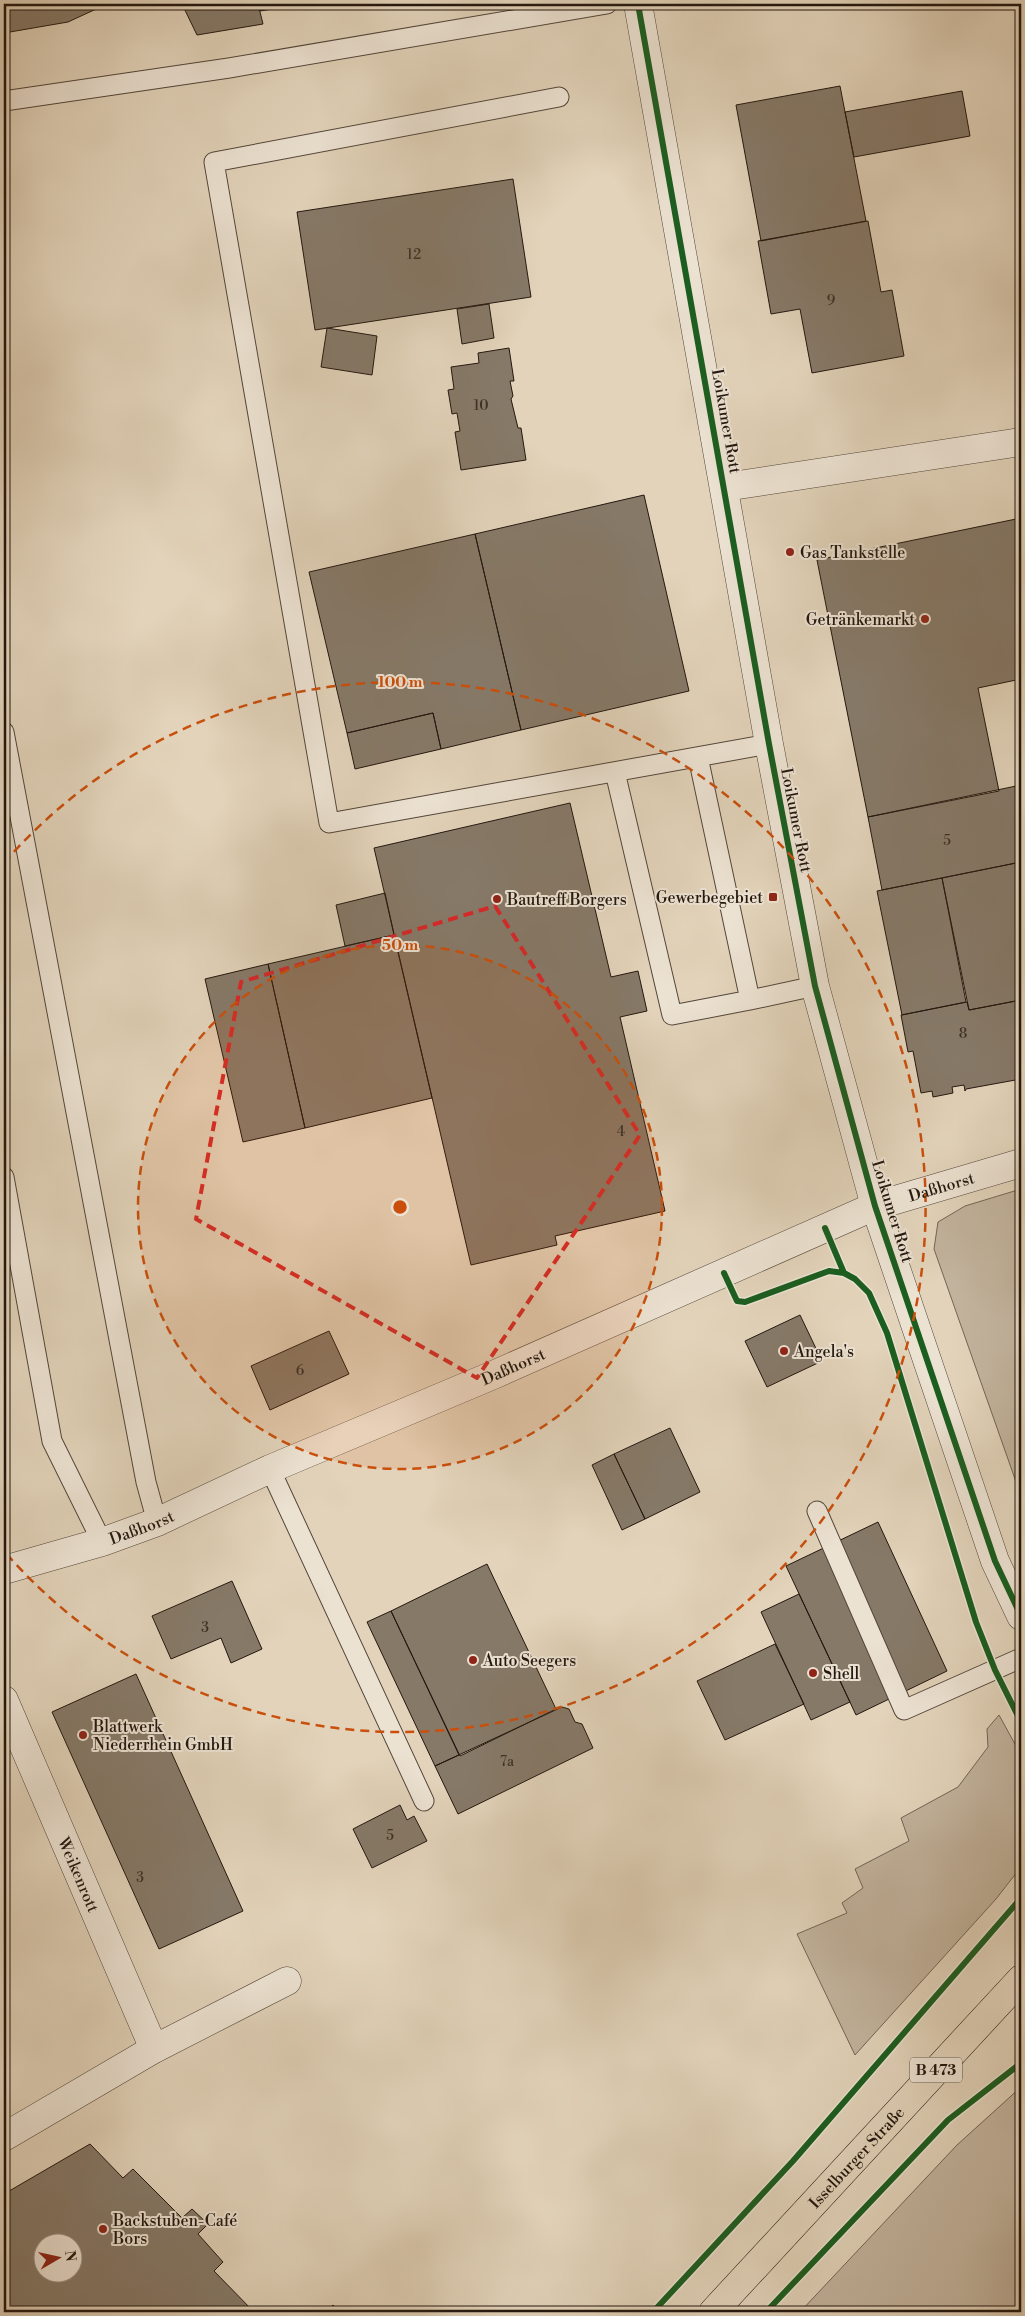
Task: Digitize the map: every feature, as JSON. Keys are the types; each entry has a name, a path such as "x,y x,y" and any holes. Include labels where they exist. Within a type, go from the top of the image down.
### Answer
{"main road":[{"name":"Isselburger Straße","path":"713,2312 1021,1979"}],"street":[{"name":"Loikumer Rott","path":"638,4 769,744 815,986 875,1206 995,1561 1021,1616"},
{"name":"Loikumer Rott","path":"725,487 1021,442"},
{"name":"Daßhorst","path":"4,1570 102,1542 157,1522 270,1469 491,1376 875,1206 1021,1163"},
{"name":"Weikenrott","path":"4,1700 154,2049"},
{"path":"4,2137 154,2049 288,1981"}],"lane":[{"path":"4,101 229,68 607,4"},
{"path":"559,97 214,162 329,823 769,744"},
{"path":"4,732 146,1482 157,1522"},
{"path":"698,757 750,1000"},
{"path":"615,772 672,1015 815,986"},
{"path":"4,1177 52,1441 102,1542"},
{"path":"270,1469 424,1801"},
{"path":"817,1511 904,1710 1021,1658"}],"highlighted area":[{"path":"495,906 640,1135 477,1378 196,1219 241,982"}],"shaded area":[{"path":"1021,1189 1021,1496 934,1249 938,1222 965,1206"},
{"path":"999,1715 1021,1755 1021,1867 996,1899 855,2055 797,1934 847,1913 842,1903 863,1888 855,1869 909,1841 901,1818 958,1787 988,1747 987,1729"},
{"path":"1021,2087 1021,2309 1012,2312 800,2312 957,2145"}],"building":[{"path":"4,4 107,4 68,22 4,33"},
{"path":"182,4 258,4 263,24 197,35"},
{"path":"258,4 304,4 260,11"},
{"path":"840,86 866,221 761,241 736,105"},
{"path":"962,91 970,136 854,157 845,112"},
{"path":"513,179 531,297 315,330 297,212"},
{"path":"868,221 881,292 892,290 904,356 812,373 800,309 771,314 758,241"},
{"path":"489,304 494,338 462,344 457,309"},
{"path":"327,328 377,336 372,375 321,367"},
{"path":"509,348 514,381 510,381 513,396 511,399 518,428 521,428 526,460 461,470 455,432 460,431 457,413 452,414 448,390 454,389 451,367 479,363 478,353"},
{"path":"644,495 689,691 521,730 475,534"},
{"name":"Getränkemarkt","path":"1021,518 1021,679 978,688 999,791 868,817 817,560"},
{"path":"475,534 521,730 441,749 433,713 347,733 309,572"},
{"path":"433,713 441,749 355,769 347,733"},
{"path":"1021,785 1021,862 882,890 868,817"},
{"path":"570,803 611,977 638,971 647,1011 620,1017 665,1211 555,1236 557,1245 471,1265 374,848"},
{"path":"1021,862 1021,1000 969,1010 942,878"},
{"path":"942,878 966,1002 902,1015 877,891"},
{"path":"385,893 394,935 345,946 336,905"},
{"path":"394,935 432,1098 305,1128 268,964"},
{"path":"268,964 305,1128 243,1142 205,979"},
{"path":"1021,1000 1021,1079 966,1089 965,1091 964,1085 952,1087 953,1093 933,1097 932,1091 921,1093 913,1051 908,1052 901,1015 967,1002 969,1010"},
{"name":"Angela's","path":"800,1315 822,1361 767,1387 745,1341"},
{"path":"329,1331 349,1374 270,1410 251,1366"},
{"path":"670,1428 700,1492 645,1519 614,1454"},
{"path":"614,1454 645,1519 622,1530 592,1465"},
{"path":"878,1522 947,1671 856,1715 786,1566"},
{"name":"Auto Seegers","path":"487,1564 556,1709 460,1756 391,1611"},
{"path":"232,1581 262,1649 231,1663 221,1638 171,1659 152,1616"},
{"name":"Shell","path":"799,1594 850,1702 811,1720 761,1612"},
{"path":"391,1611 459,1755 435,1766 367,1622"},
{"path":"775,1644 804,1704 725,1740 697,1681"},
{"path":"136,1674 243,1911 159,1949 52,1712"},
{"path":"562,1707 569,1709 575,1722 582,1724 593,1748 458,1814 435,1766"},
{"path":"400,1805 407,1820 414,1816 427,1841 372,1868 353,1829"},
{"name":"Backstuben-Café Bors","path":"90,2144 123,2178 133,2169 182,2218 192,2209 208,2224 198,2234 223,2262 214,2271 254,2312 4,2312 4,2194"},
{"path":"333,2305 340,2312 325,2312"}],"cycle path":[{"path":"638,4 769,744 815,986 875,1206 995,1561 1021,1616"},
{"path":"825,1228 844,1273 855,1279 869,1293 887,1333 976,1622 995,1670 1021,1722"},
{"path":"724,1273 737,1301 745,1302 829,1271 844,1273"},
{"path":"653,2312 793,2161 1021,1898"},
{"path":"766,2312 948,2120 1021,2063"}],"place":[{"name":"Gas Tankstelle","path":"790,552"},
{"name":"Getränkemarkt","path":"925,619"},
{"name":"Gewerbegebiet","path":"773,897"},
{"name":"Bautreff Borgers","path":"497,899"},
{"name":"Angela's","path":"784,1351"},
{"name":"Auto Seegers","path":"473,1660"},
{"name":"Shell","path":"813,1673"},
{"name":"Blattwerk Niederrhein GmbH","path":"83,1735"},
{"name":"Backstuben-Café Bors","path":"103,2229"}]}
